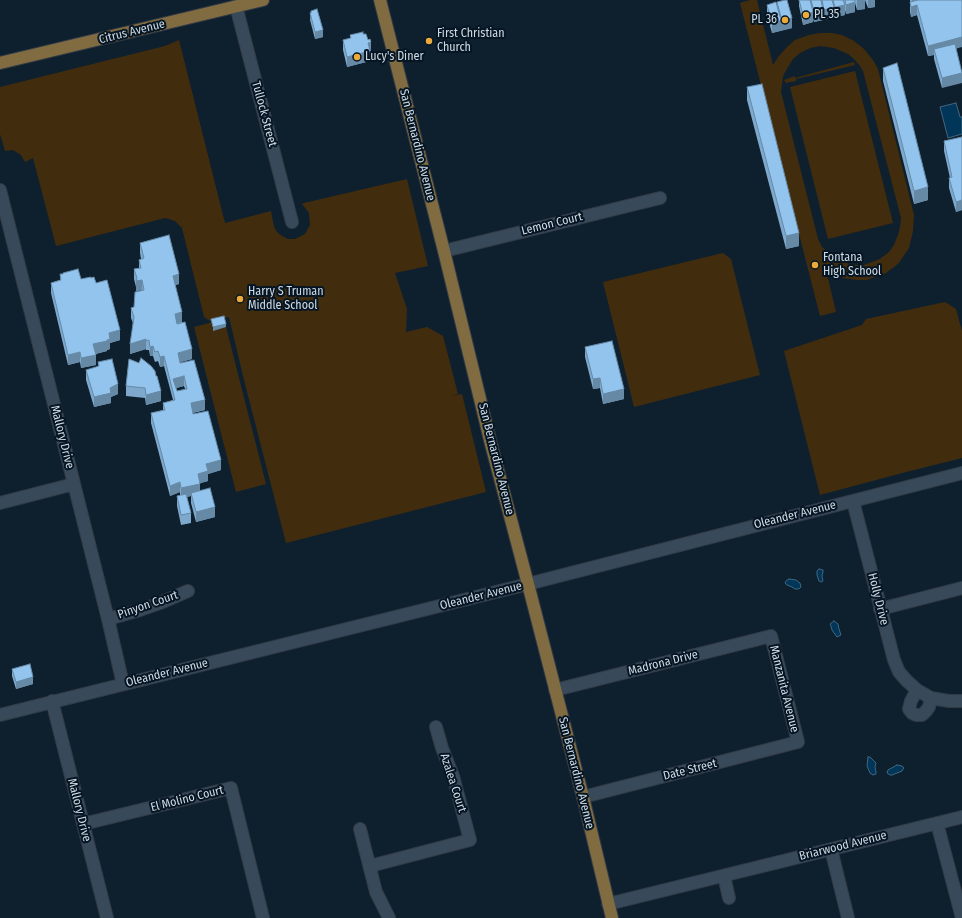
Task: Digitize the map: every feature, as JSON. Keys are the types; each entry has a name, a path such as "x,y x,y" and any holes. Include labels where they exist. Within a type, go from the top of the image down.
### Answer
{"main road":[{"name":"Citrus Avenue","path":"0,63 263,0"},
{"name":"San Bernardino Avenue","path":"380,0 444,251 491,444 583,797 612,918"}],"street":[{"name":"Tullock Street","path":"236,6 292,222"},
{"name":"Mallory Drive","path":"0,190 123,684"},
{"name":"Lemon Court","path":"444,251 660,198"},
{"name":"Oleander Avenue","path":"0,715 528,584 962,473"},
{"path":"0,503 74,484"},
{"name":"Holly Drive","path":"853,500 880,609 894,660 899,672 907,682 931,698 949,702 962,701"},
{"path":"880,609 962,588"},
{"name":"Pinyon Court","path":"108,619 147,608 188,591"},
{"name":"Madrona Drive","path":"555,690 771,636"},
{"name":"Manzanita Avenue","path":"771,636 798,742"},
{"path":"917,690 911,701 909,709 912,713 922,715 929,707 931,698"},
{"name":"Mallory Drive","path":"52,701 107,918"},
{"name":"Azalea Court","path":"370,866 470,840 453,776 442,748 436,727"},
{"name":"Date Street","path":"583,797 798,742"},
{"name":"El Molino Court","path":"83,824 231,788 263,918"},
{"name":"Briarwood Avenue","path":"608,904 962,817"},
{"path":"937,823 962,918"},
{"path":"360,829 376,892 389,918"},
{"path":"831,849 848,918"},
{"path":"724,876 729,898"}],"shaded area":[{"path":"750,0 757,0 773,65 786,48 795,40 809,35 832,33 842,35 854,41 864,49 878,69 914,215 913,231 909,248 898,264 886,273 867,280 857,280 843,278 826,270 836,312 820,316 740,3","holes":["820,46 834,48 848,54 863,71 901,218 898,235 889,252 880,259 864,265 854,265 835,258 822,247 818,239 781,92 783,76 793,59 800,53 810,48"]},
{"name":"Harry S Truman Middle School","path":"179,40 225,223 271,211 274,227 277,232 288,239 295,239 305,234 310,225 309,213 302,204 407,179 428,266 395,273 407,309 406,332 427,327 443,336 458,394 452,396 462,394 486,492 286,543 229,317 210,321 204,317 182,228 175,221 165,218 56,246 33,158 25,162 21,155 13,150 5,151 0,134 0,87 165,46"},
{"path":"854,62 855,65 796,79 796,81 786,83 784,80 795,76 795,78"},
{"path":"855,71 893,223 828,239 790,87"},
{"path":"723,253 731,259 760,375 634,407 603,282"},
{"path":"945,302 956,309 962,331 962,458 820,495 784,351 862,325 866,319"},
{"path":"224,319 266,484 236,492 194,327"}],"water":[{"path":"956,103 960,117 962,117 962,134 948,138 940,107"},
{"path":"819,569 823,570 823,581 821,582 819,581 817,575 817,571"},
{"path":"789,579 796,580 800,583 801,587 795,589 787,585 785,583"},
{"path":"834,621 838,624 841,635 837,637 830,624"},
{"path":"868,757 876,763 876,774 873,775 870,773 867,766"},
{"path":"897,765 904,768 902,771 892,775 887,773 888,770"}],"building":[{"path":"787,0 792,18 772,23 767,5 776,2 781,17 777,2"},
{"path":"799,0 810,0 813,12 803,15"},
{"path":"811,0 821,0 823,10 814,12"},
{"path":"822,0 832,0 834,7 824,10"},
{"path":"833,0 843,0 845,5 835,7"},
{"path":"845,0 855,0 855,2 846,5"},
{"path":"918,0 962,0 962,37 928,46 917,5 911,7 910,2"},
{"path":"317,9 323,30 315,32 310,13 311,11"},
{"path":"363,32 363,34 366,34 368,40 370,39 371,42 368,43 370,51 347,57 343,40 351,38 350,35"},
{"path":"955,44 962,73 942,78 934,49"},
{"path":"897,63 928,187 914,191 883,68"},
{"path":"762,84 799,233 786,236 747,87"},
{"path":"962,137 962,200 956,202 949,178 952,177 944,141"},
{"path":"169,235 179,274 173,276 182,312 175,314 177,324 185,322 192,349 178,353 180,363 194,360 205,400 191,403 193,414 208,411 221,460 206,464 208,471 198,474 200,484 181,488 180,482 170,486 151,413 165,410 163,403 175,400 164,356 160,357 158,351 155,352 153,346 150,347 149,340 146,341 146,339 130,344 134,317 131,308 134,307 135,292 144,290 142,280 136,281 137,278 134,269 141,268 139,260 144,258 140,243","holes":["184,376 187,389 177,391 173,379"]},
{"path":"78,269 81,279 94,277 96,283 107,280 120,330 109,333 110,339 107,341 93,344 96,355 81,358 80,352 68,355 51,283 61,280 60,274"},
{"path":"224,316 226,324 213,327 211,319"},
{"path":"612,341 624,389 603,394 600,378 593,379 585,347"},
{"path":"141,358 155,371 161,391 146,395 145,388 126,386 129,359 139,363"},
{"path":"112,359 118,384 110,388 111,393 94,397 86,370 99,366 98,362"},
{"path":"210,488 215,507 196,512 191,493"},
{"path":"186,494 191,513 181,515 177,496"},
{"path":"30,664 33,677 16,682 12,669"}],"place":[{"name":"PL 35","path":"806,15"},
{"name":"PL 36","path":"785,20"},
{"name":"First Christian Church","path":"429,41"},
{"name":"Lucy's Diner","path":"357,57"},
{"name":"Fontana High School","path":"815,265"},
{"name":"Harry S Truman Middle School","path":"240,299"}]}
